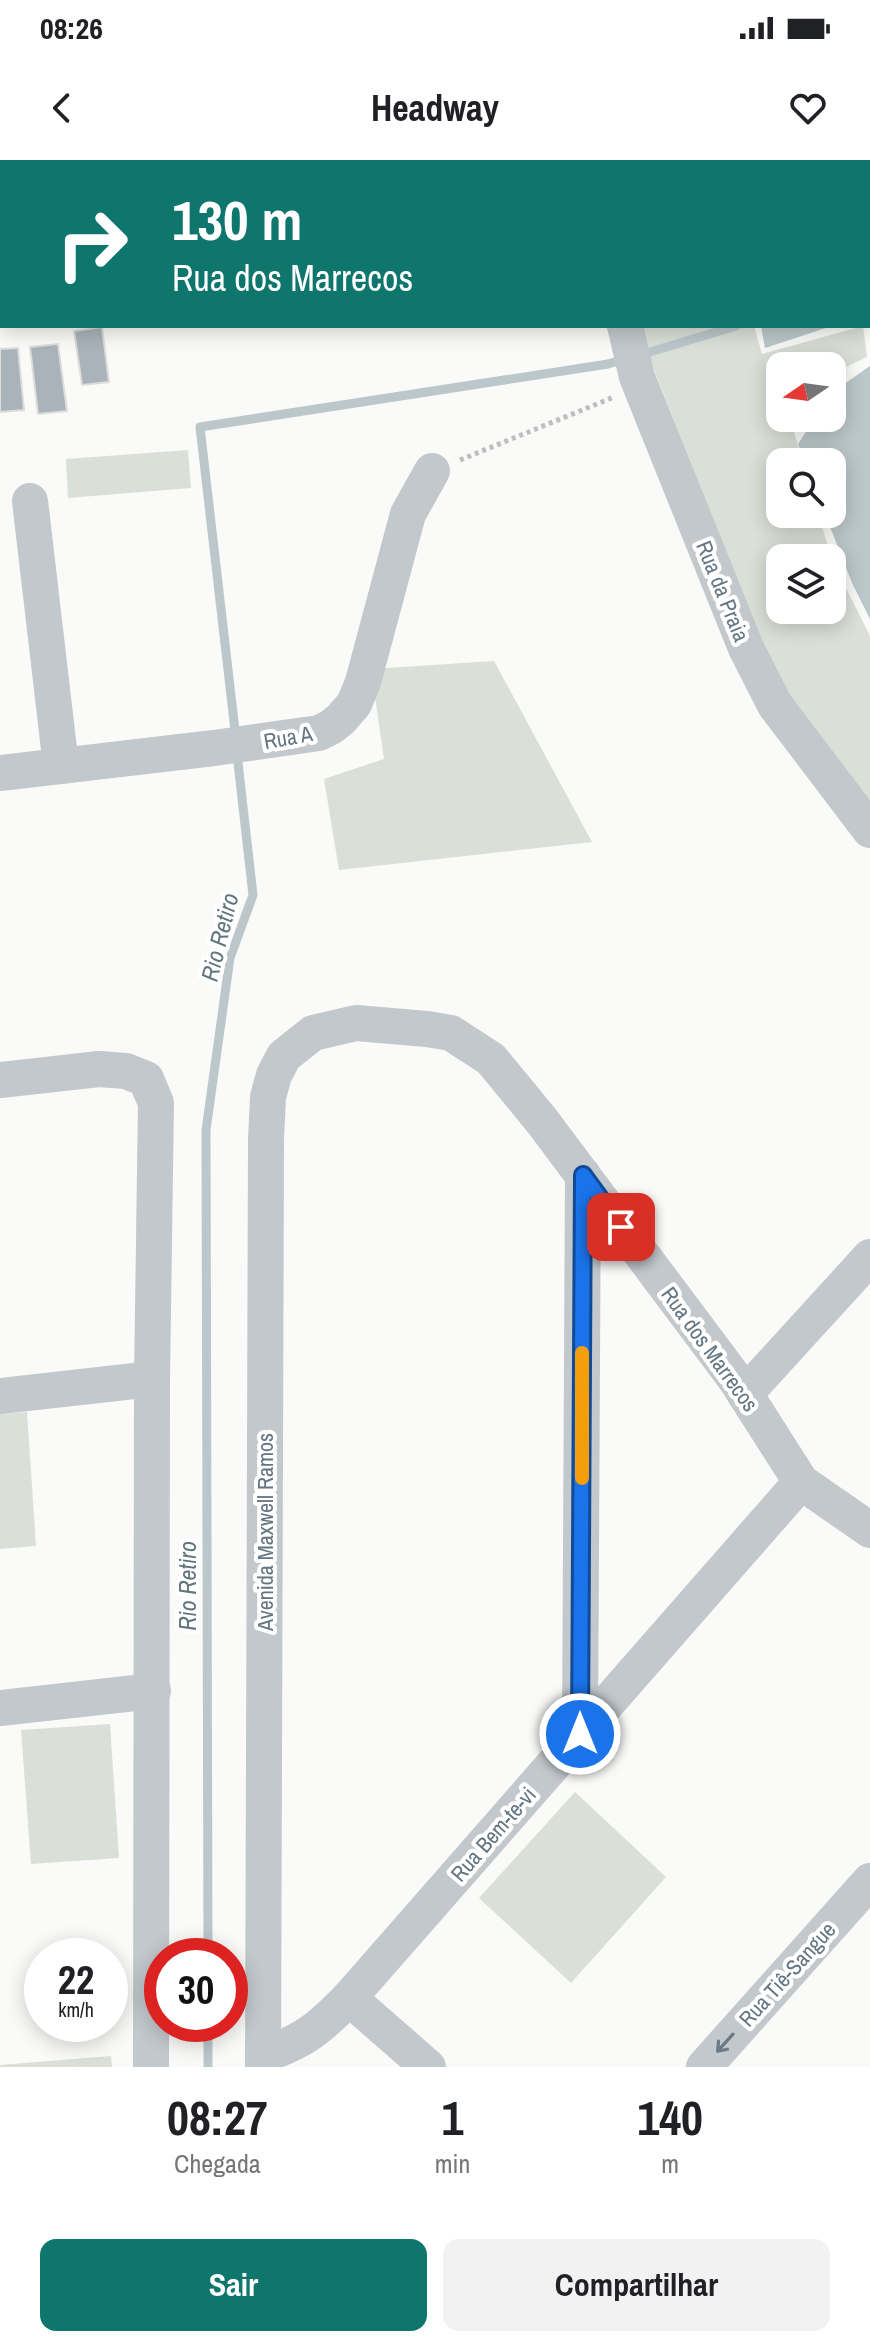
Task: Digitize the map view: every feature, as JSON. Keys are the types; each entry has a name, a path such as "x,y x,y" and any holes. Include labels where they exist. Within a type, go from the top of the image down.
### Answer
{"street":[{"name":"Rua da Praia","path":"625,330 639,381 746,648 775,705 870,830"},
{"name":"Rua A","path":"0,773 214,748 319,733 331,727 354,704 363,682 408,514 432,471"},
{"path":"30,501 61,766"},
{"name":"Rua dos Marrecos","path":"330,1028 356,1023 451,1033 491,1059 583,1175 745,1394 801,1482 870,1530"},
{"name":"Avenida Maxwell Ramos","path":"263,2061 268,1097 274,1075 284,1056 313,1033 330,1028"},
{"path":"0,1080 99,1069 126,1071 146,1079 156,1103 152,1379 151,2067"},
{"path":"580,1734 583,1175"},
{"path":"745,1394 870,1257"},
{"path":"0,1396 152,1379"},
{"name":"Rua Bem-te-vi","path":"263,2061 325,2023 349,1998 801,1482"},
{"path":"0,1708 153,1691"},
{"name":"Rua Tiê-Sangue","path":"704,2067 870,1881"},
{"path":"349,1998 428,2067"}],"path":[{"path":"432,471 639,381"}],"shaded area":[{"path":"638,328 755,328 762,354 766,353 766,432 794,432 799,448 766,448 766,528 822,528 828,544 766,544 766,624 846,624 846,588 870,636 870,809 783,698"},
{"path":"761,328 826,328 765,348"},
{"path":"863,328 867,357 846,367 846,352 769,352"},
{"path":"870,366 870,619 846,568 846,544 837,544 830,528 846,528 846,448 800,448 798,444 806,432 846,432 846,383"},
{"path":"188,450 191,488 68,498 66,459"},
{"path":"494,661 592,842 339,870 324,779 384,759 371,669"},
{"path":"27,1412 36,1546 0,1549 0,1414"},
{"path":"110,1724 119,1858 31,1864 21,1730"},
{"path":"575,1792 666,1877 571,1983 479,1898"},
{"path":"111,2056 112,2067 0,2067 0,2065"}],"building":[{"path":"102,328 109,382 82,385 74,331"},
{"path":"58,344 67,411 38,414 30,347"},
{"path":"18,348 24,410 0,412 0,349"}],"waterway":[{"name":"Rio Retiro","path":"640,355 729,328"},
{"name":"Rio Retiro","path":"236,739 200,427 625,359"},
{"name":"Rio Retiro","path":"208,1938 206,1130 230,958 253,895 237,754"},
{"name":"Rio Retiro","path":"208,2042 208,2067"}],"slow traffic":[{"path":"582,1353 582,1478"}],"route":[{"path":"580,1734 583,1175 621,1227"}]}
